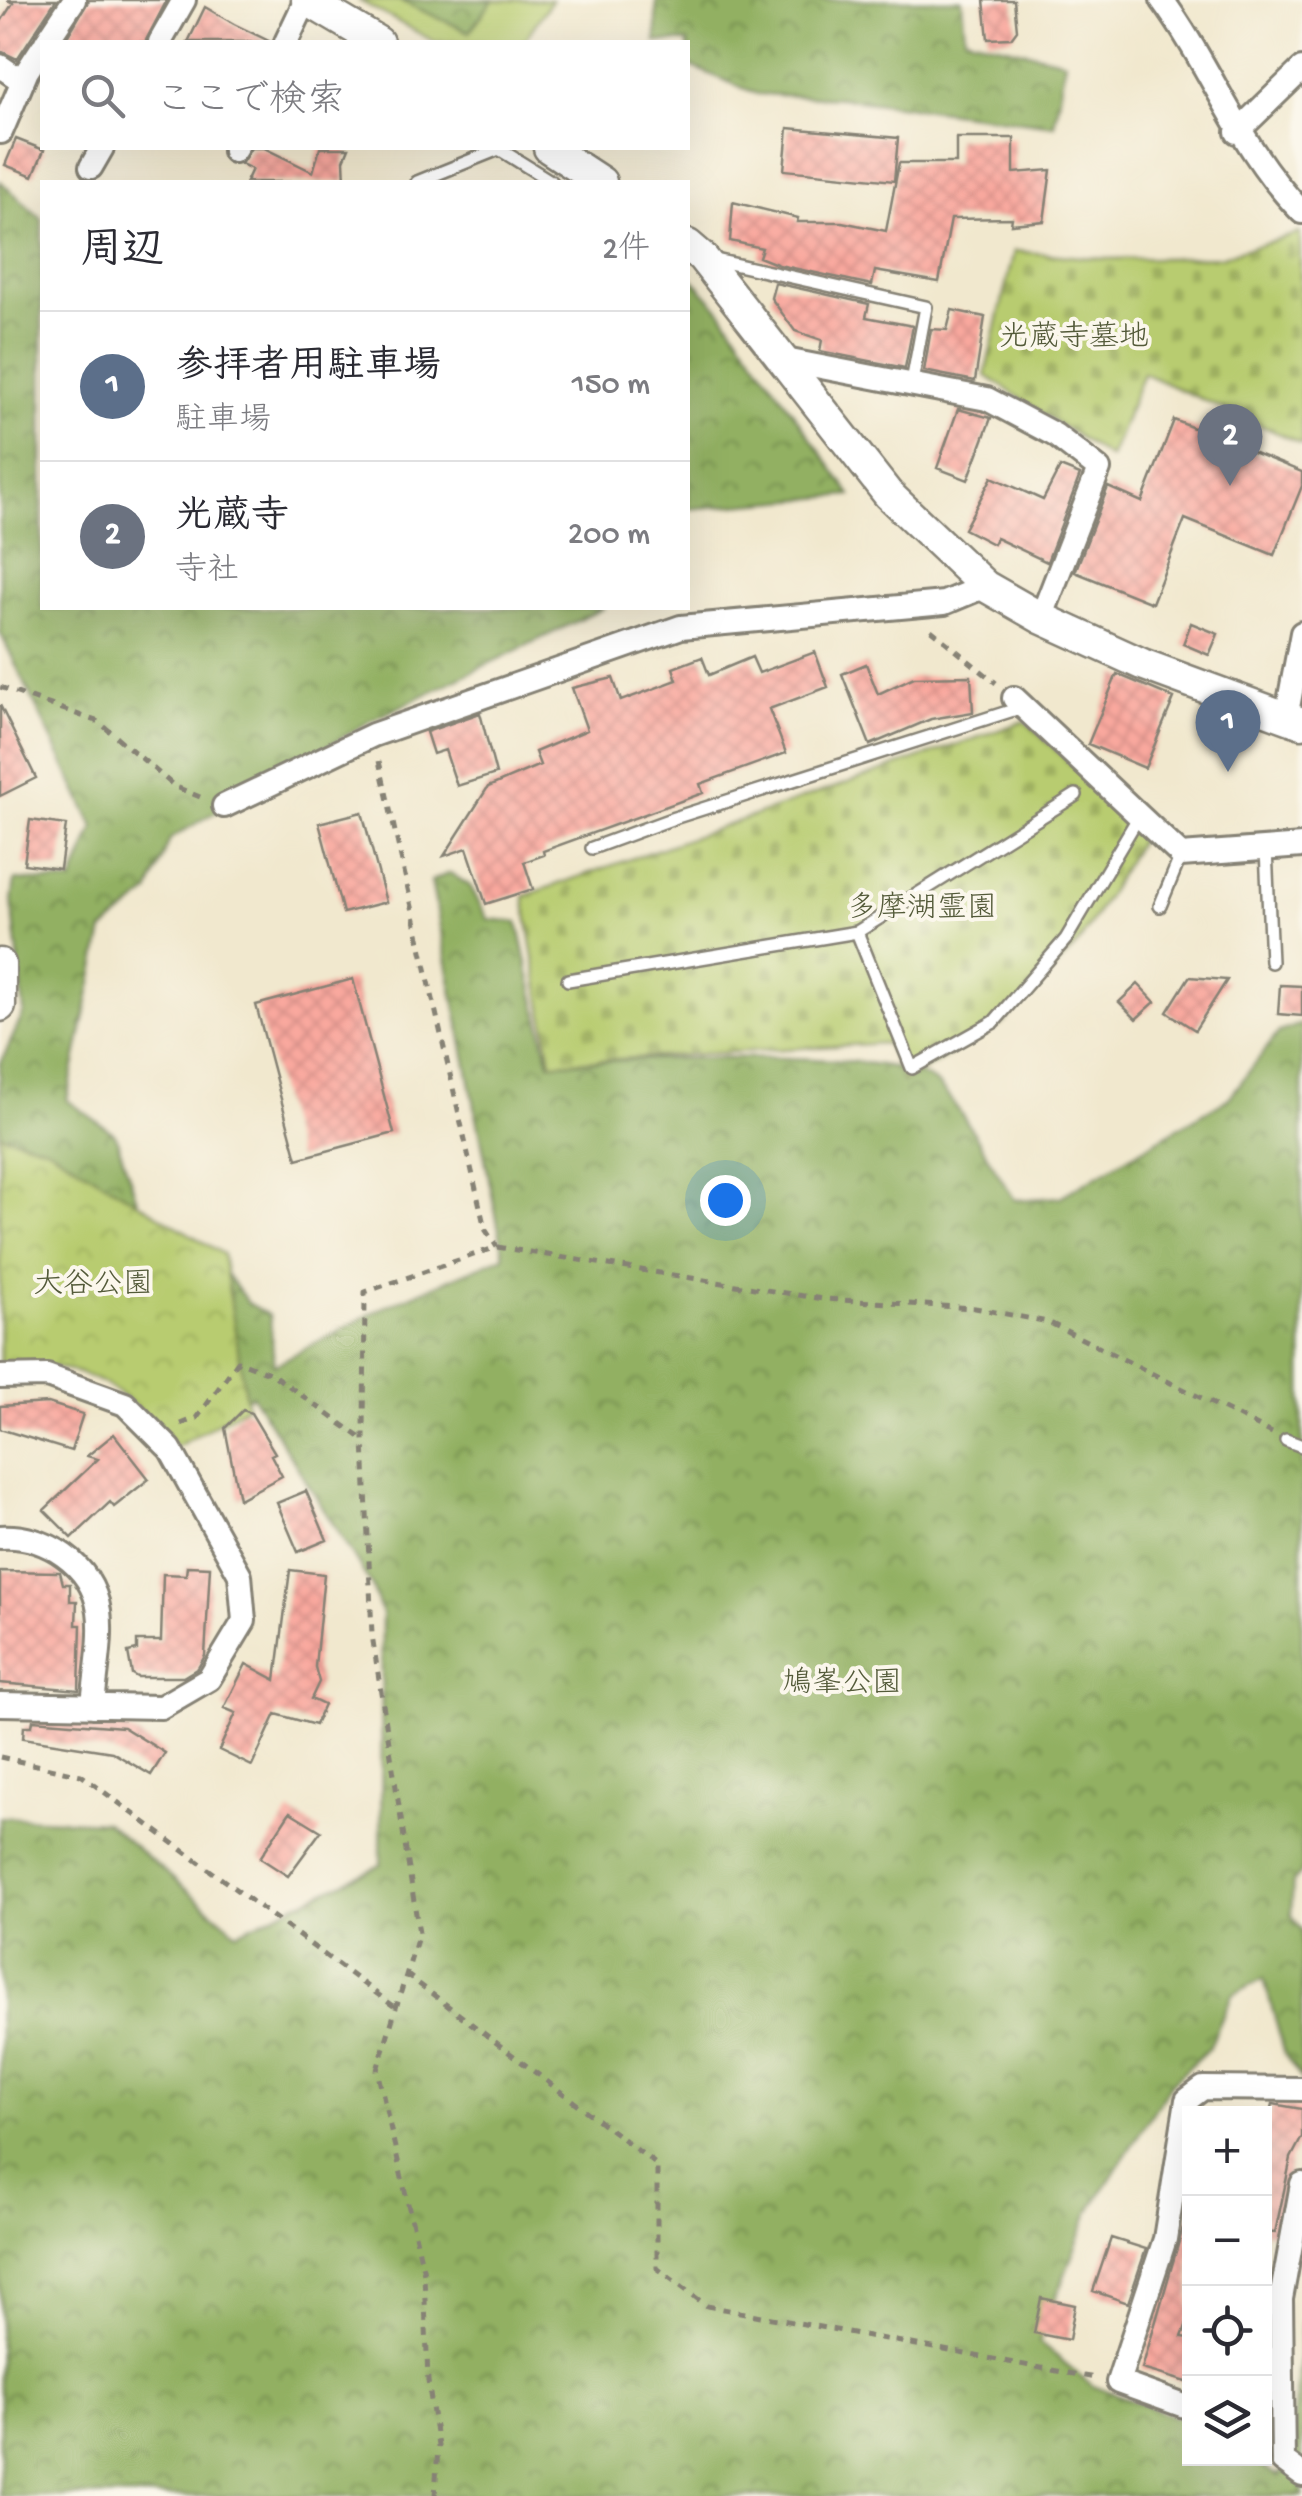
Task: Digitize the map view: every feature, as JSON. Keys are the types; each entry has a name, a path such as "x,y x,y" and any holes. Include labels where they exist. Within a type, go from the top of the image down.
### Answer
{"street":[{"path":"47,40 74,0"},
{"path":"161,40 184,0"},
{"path":"287,40 307,0 375,40"},
{"path":"1162,0 1191,40 1237,132 1278,188 1302,212"},
{"path":"0,132 22,81 40,52"},
{"path":"0,66 22,81"},
{"path":"1237,132 1302,69"},
{"path":"551,150 598,180"},
{"path":"692,253 785,360 888,494 985,586 1041,618 1142,664 1294,721 1302,633"},
{"path":"785,360 912,382 987,400 1054,436 1099,469 1041,618"},
{"path":"224,806 373,735 681,627 944,603 985,586"},
{"path":"1018,702 1181,854 1302,846"},
{"path":"0,964 0,1006"},
{"path":"0,1377 47,1376 125,1404 170,1449 240,1575 244,1620 209,1679 161,1707 0,1704"},
{"path":"0,1537 38,1543 64,1553 87,1580 99,1611 93,1706"},
{"path":"1182,2405 1118,2382 1165,2239 1187,2100 1203,2088 1302,2089"},
{"path":"1302,2184 1280,2298 1274,2455 1302,2476"}],"lane":[{"path":"422,180 499,150 549,180"},
{"path":"692,253 926,307 912,382"},
{"path":"592,848 1018,702"},
{"path":"568,980 857,932 1076,795"},
{"path":"857,932 912,1068 994,1022 1066,939 1139,816"},
{"path":"1266,848 1271,962"},
{"path":"1160,906 1181,854"},
{"path":"1286,1440 1302,1446"}],"path":[{"path":"903,606 1018,702"},
{"path":"0,687 99,722 174,786 224,806"},
{"path":"373,735 484,1229 498,1247"},
{"path":"435,2496 438,2446 428,2381 424,2273 376,2070 418,1933 372,1635 364,1440 365,1292 498,1247 823,1299 975,1308 1048,1322 1286,1440"},
{"path":"170,1449 174,1426 198,1418 238,1361 272,1374 364,1440"},
{"path":"0,1757 81,1776 394,2006"},
{"path":"406,1974 657,2165 657,2268 708,2306 903,2339 1118,2382"}],"green space":[{"path":"358,0 552,0 524,40 431,40"},
{"path":"399,0 493,0 469,32"},
{"path":"656,0 962,0 965,37 1065,61 1054,125 841,98 757,94 690,66 690,40 656,40"},
{"name":"鳩峯公園","path":"0,181 40,217 40,610 600,610 370,721 170,839 149,893 103,931 67,1100 115,1134 144,1221 218,1263 248,1303 270,1316 274,1365 384,1307 504,1256 431,881 450,873 470,886 488,919 518,922 549,1063 814,1059 869,1063 912,1072 938,1085 948,1097 1015,1200 1060,1197 1229,1098 1279,1032 1302,1024 1302,1872 1293,1882 1291,1915 1302,1931 1302,2080 1285,2055 1264,1979 1232,1995 1209,2048 1172,2082 1089,2212 1039,2342 1093,2386 1182,2419 1182,2466 1262,2466 1279,2476 1291,2459 1302,2320 1302,2496 0,2496 0,1817 105,1822 237,1932 381,1865 382,1614 372,1586 252,1395 178,1443 100,1379 58,1364 0,1362 0,1065 24,1012 12,901 15,880 72,882 94,827 0,632"},
{"name":"光蔵寺墓地","path":"1300,233 1302,444 1143,373 1110,458 985,375 1014,251 1104,259 1219,257"},
{"path":"690,276 722,312 851,495 690,509"},
{"name":"多摩湖霊園","path":"1025,721 1144,833 1079,943 1001,1025 903,1082 886,1043 551,1063 524,896"},
{"name":"大谷公園","path":"0,1134 46,1147 223,1254 247,1406 176,1447 137,1408 99,1381 56,1368 0,1366"}],"building":[{"path":"7,0 56,0 17,59 0,51 0,23 13,3"},
{"path":"89,0 167,0 146,40 65,40"},
{"path":"984,0 1014,0 1017,30 1011,38 988,39"},
{"path":"205,7 267,40 189,40"},
{"path":"788,128 898,138 894,181 784,170"},
{"path":"956,138 1014,138 1014,173 1051,170 1044,221 1011,224 1012,218 951,219 939,282 875,271 872,285 779,265 759,257 762,248 730,241 733,202 798,218 797,222 842,222 886,231 899,163 956,163"},
{"path":"16,139 44,150 33,176 5,165"},
{"path":"250,150 268,150 313,172 319,150 348,150 344,160 345,180 247,180 252,169 241,164"},
{"path":"775,283 869,304 866,317 913,326 905,368 820,351 822,340 795,331 771,298"},
{"path":"952,310 985,317 975,381 924,371 931,329 947,330"},
{"path":"958,409 991,418 968,480 937,468"},
{"path":"1174,420 1302,472 1302,486 1274,555 1185,519 1152,603 1075,572 1108,487 1142,502"},
{"path":"1060,467 1080,475 1047,562 996,538 993,544 964,529 992,477 1043,500"},
{"path":"1191,623 1218,634 1209,655 1183,644"},
{"path":"815,652 828,687 769,709 786,753 700,784 703,793 543,851 544,855 524,862 533,889 486,904 467,848 444,856 488,787 540,765 535,752 587,730 572,688 613,678 621,701 677,680 673,668 702,657 709,675 752,657 759,673"},
{"path":"866,664 878,694 914,677 971,676 973,712 931,719 870,745 842,674"},
{"path":"1117,674 1174,698 1145,768 1088,744"},
{"path":"0,705 36,778 0,796"},
{"path":"480,713 496,774 457,786 445,750 433,754 426,732"},
{"path":"362,812 386,902 343,913 319,823"},
{"path":"30,820 66,825 60,869 24,864"},
{"path":"1189,977 1227,980 1195,1030 1167,1012"},
{"path":"353,979 394,1133 297,1159 256,1005"},
{"path":"1138,984 1155,1002 1136,1019 1119,1002"},
{"path":"1280,985 1302,986 1302,1016 1278,1014"},
{"path":"48,1403 83,1414 71,1451 0,1429 0,1406"},
{"path":"243,1410 251,1413 275,1453 271,1455 282,1476 239,1499 225,1428"},
{"path":"114,1434 149,1479 114,1507 110,1502 72,1538 44,1510 98,1459 87,1456"},
{"path":"306,1491 327,1540 298,1552 277,1503"},
{"path":"187,1566 210,1567 205,1656 198,1668 183,1677 137,1677 132,1674 128,1652 137,1650 137,1641 161,1641 163,1574 186,1575"},
{"path":"290,1570 324,1574 315,1667 319,1682 311,1699 324,1705 315,1725 276,1714 252,1766 219,1750 236,1713 224,1708 246,1664 276,1680"},
{"path":"0,1571 60,1572 63,1584 70,1584 70,1601 77,1601 76,1625 81,1625 79,1690 0,1683"},
{"path":"33,1720 123,1727 165,1753 151,1775 112,1752 23,1738 24,1726 32,1726"},
{"path":"290,1812 321,1831 288,1876 260,1858"},
{"path":"1273,2104 1302,2109 1302,2137 1291,2158 1275,2233 1272,2233"},
{"path":"1182,2231 1182,2381 1142,2369"},
{"path":"1111,2238 1146,2249 1128,2303 1093,2291"},
{"path":"1041,2298 1075,2305 1069,2340 1034,2333"}],"place":[{"name":"光蔵寺","path":"1230,486"},
{"name":"参拝者用駐車場","path":"1228,772"}]}
